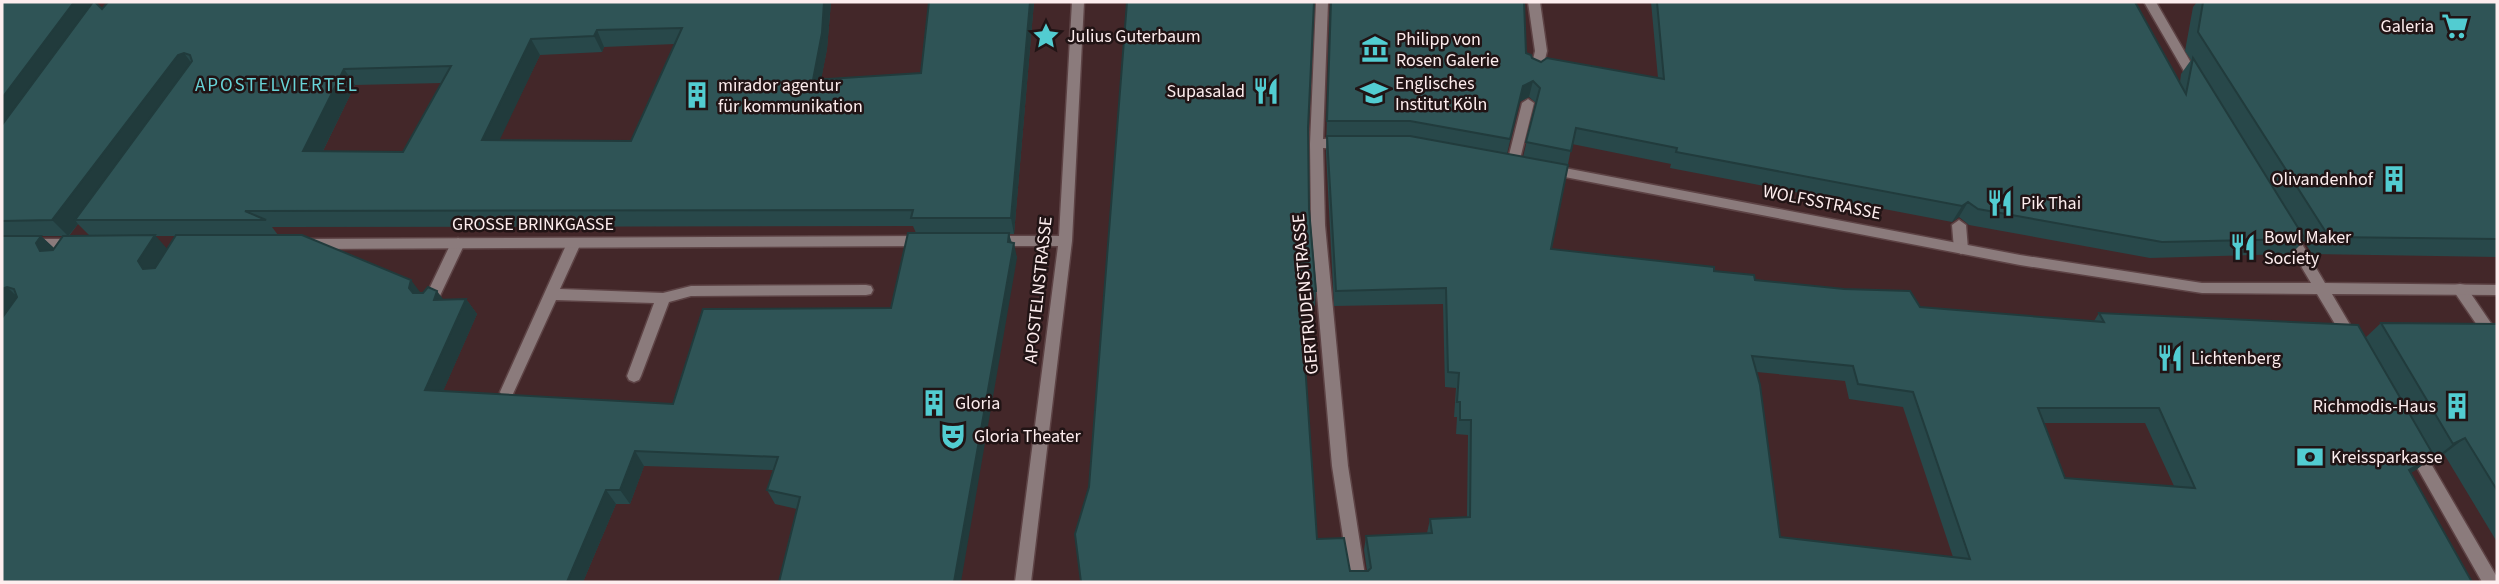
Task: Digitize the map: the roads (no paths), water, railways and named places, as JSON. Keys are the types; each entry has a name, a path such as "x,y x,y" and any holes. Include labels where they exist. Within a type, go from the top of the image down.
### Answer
{"street":[{"name":"APOSTELNSTRASSE","path":"1023,582 1065,241 1078,2"},
{"name":"GERTRUDENSTRASSE","path":"1322,2 1316,144 1318,225 1333,402 1345,506 1358,582"},
{"path":"1534,2 1541,51 1536,72"},
{"path":"2150,2 2201,90"},
{"name":"WOLFSSTRASSE","path":"1528,103 1519,164 1962,249 2202,288 2497,290"},
{"path":"1316,144 1356,143"},
{"path":"2282,223 2363,359"},
{"path":"1959,225 1962,249"},
{"path":"62,260 81,244 86,229"},
{"name":"GROSSE BRINKGASSE","path":"294,244 942,241"},
{"path":"983,241 1065,241"},
{"path":"430,302 457,243"},
{"path":"507,392 573,243"},
{"path":"2,244 81,244"},
{"path":"2460,289 2496,341"},
{"path":"551,294 663,299 691,290 866,290"},
{"path":"634,376 663,299"},
{"path":"2404,430 2491,582"}],"place":[{"name":"Galeria","path":"2455,26"},
{"name":"Julius Guterbaum","path":"1046,36"},
{"name":"Philipp von Rosen Galerie","path":"1375,49"},
{"name":"Supasalad","path":"1266,91"},
{"name":"Englisches Institut Köln","path":"1374,93"},
{"name":"mirador agentur für kommunikation","path":"697,95"},
{"name":"Olivandenhof","path":"2394,179"},
{"name":"Pik Thai","path":"2000,203"},
{"name":"Bowl Maker Society","path":"2243,247"},
{"name":"Lichtenberg","path":"2170,358"},
{"name":"Gloria","path":"934,403"},
{"name":"Richmodis-Haus","path":"2457,406"},
{"name":"Gloria Theater","path":"953,436"},
{"name":"Kreissparkasse","path":"2310,457"}],"district":[{"name":"APOSTELVIERTEL","path":"277,84"}]}
